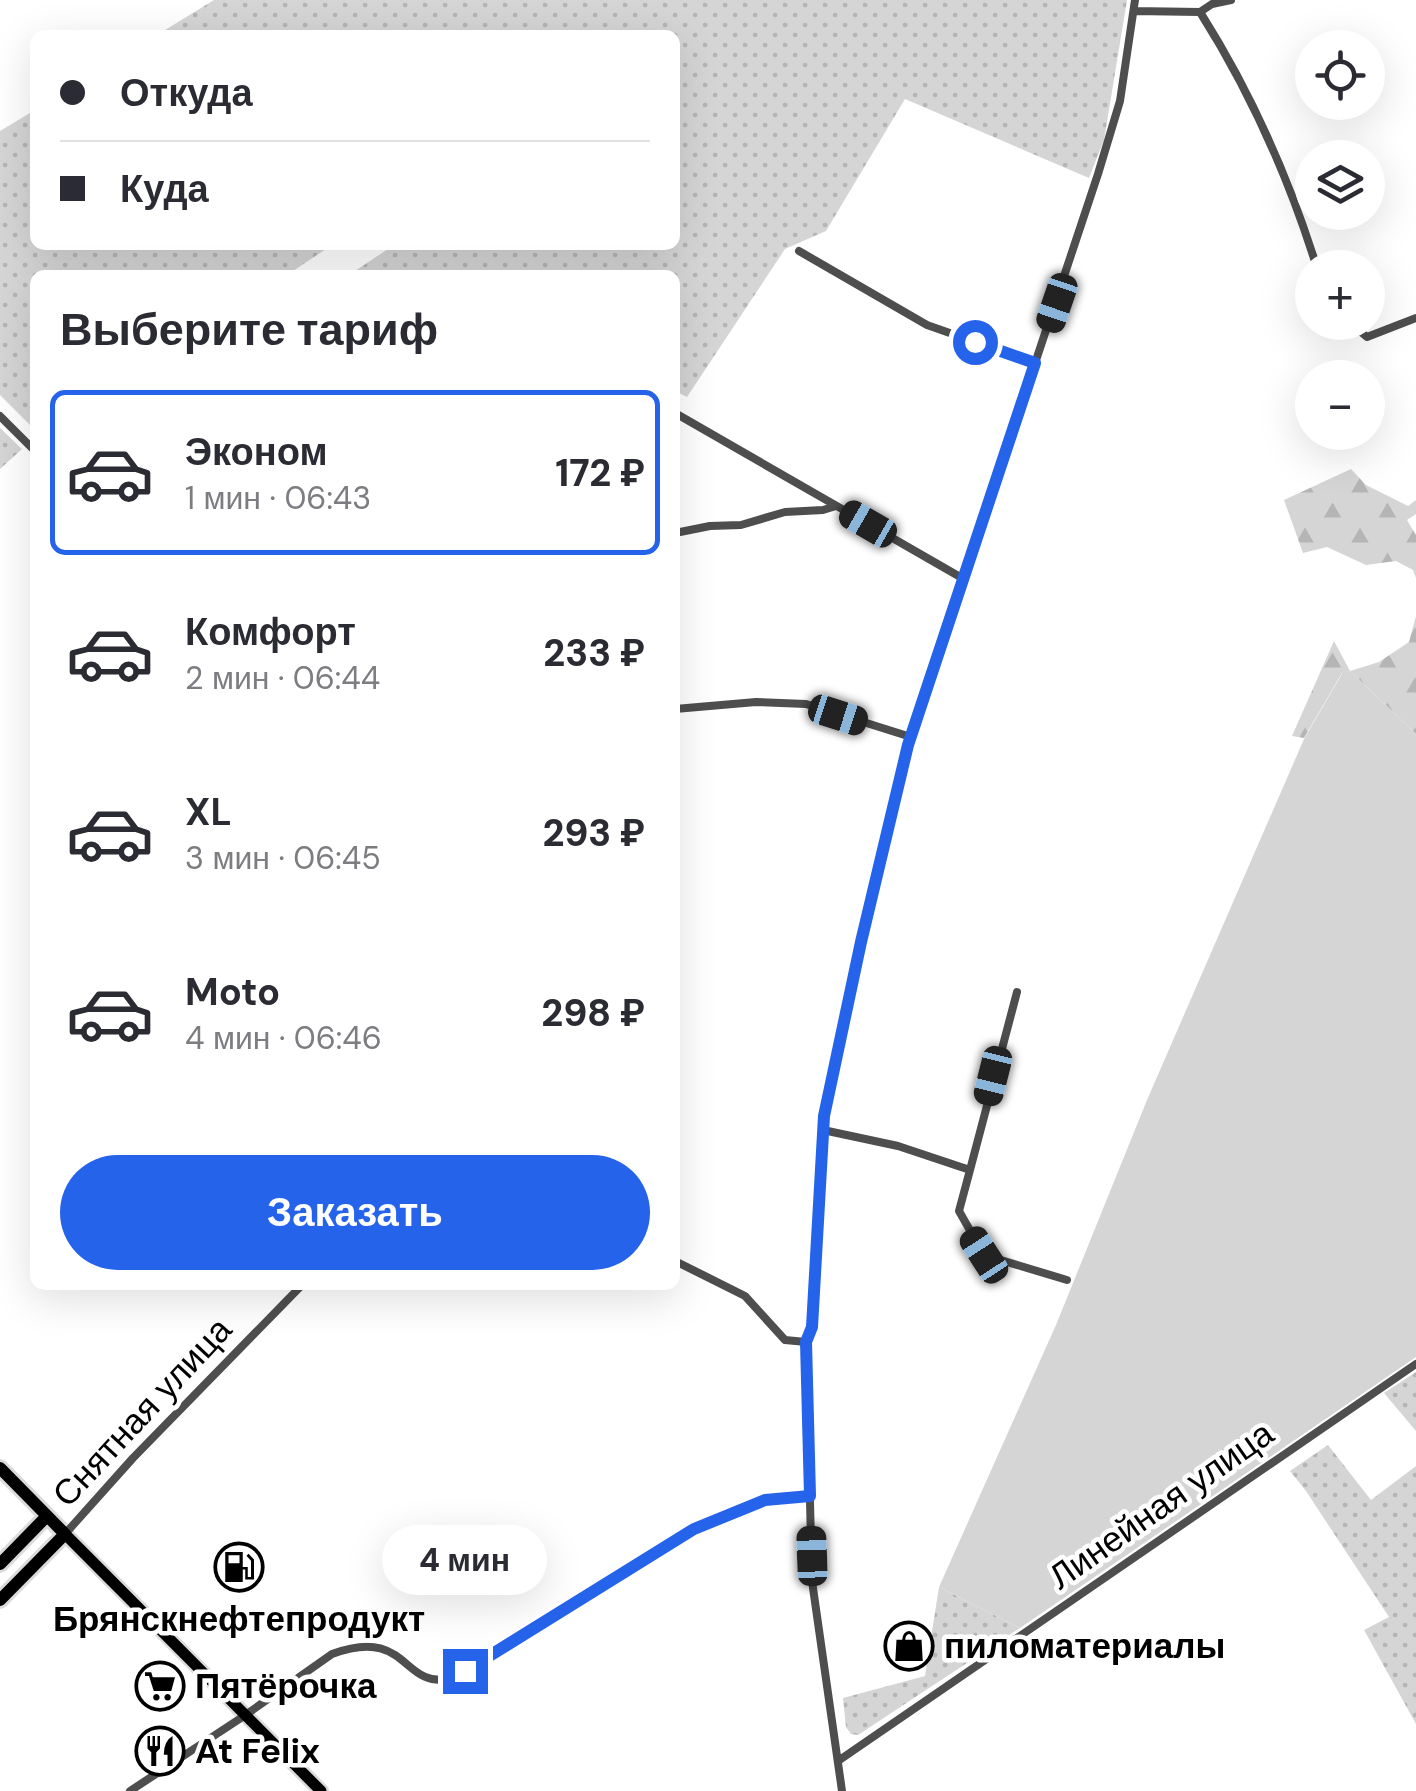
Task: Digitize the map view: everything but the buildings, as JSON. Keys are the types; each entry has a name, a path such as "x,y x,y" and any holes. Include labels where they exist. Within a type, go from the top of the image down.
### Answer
{"highway":[{"path":"0,1468 65,1534 0,1600"},
{"path":"0,1564 47,1516"}],"main road":[{"path":"65,1534 321,1791"}],"street":[{"path":"842,1791 812,1581 806,1342 812,1327 823,1130 861,942 911,738 1120,102 1135,0"},
{"path":"1134,12 1200,12 1212,2 1230,0"},
{"path":"1200,12 1236,72 1287,183 1311,250"},
{"path":"799,251 928,325 1035,363"},
{"path":"1385,330 1416,318"},
{"path":"0,416 30,446"},
{"path":"680,416 962,578"},
{"path":"680,532 741,525 785,512 836,506"},
{"path":"680,709 756,702 806,704 911,738"},
{"path":"1016,992 958,1211 984,1255 1067,1280"},
{"path":"823,1130 898,1146 970,1170"},
{"path":"680,1264 745,1296 785,1340 806,1342"},
{"name":"Снятная улица","path":"65,1534 133,1458 297,1290"},
{"name":"Линейная улица","path":"838,1761 1416,1364"},
{"path":"130,1791 244,1716 314,1664 346,1648 382,1646 426,1678 449,1680 694,1529 765,1500 810,1496"}],"green space":[{"path":"214,0 1127,0 1104,140 1089,178 905,99 826,231 785,249 687,397 680,394 680,270 356,270 386,250 680,250 680,30 165,30"},
{"path":"30,113 30,250 324,250 294,270 30,270 30,425 0,395 0,131"},
{"path":"0,428 22,449 0,469"},
{"path":"1351,469 1366,485 1408,506 1416,500 1416,514 1407,520 1416,535 1416,578 1413,570 1396,561 1366,565 1327,547 1303,553 1284,500"},
{"path":"1416,616 1416,734 1350,671 1379,662 1409,642"},
{"path":"1334,641 1350,671 1342,673 1304,738 1292,736"},
{"path":"1350,671 1416,734 1416,1357 1020,1628 939,1587 1056,1325 1147,1100 1304,739 1343,672"},
{"path":"1416,1372 1416,1431 1384,1393"},
{"path":"1328,1445 1371,1500 1416,1466 1416,1724 1364,1630 1389,1617 1290,1471"},
{"path":"939,1587 1020,1628 858,1735 851,1734 846,1727 843,1698 925,1676"}],"place":[{"name":"Брянскнефтепродукт","path":"239,1567"},
{"name":"пиломатериалы","path":"909,1646"},
{"name":"Пятёрочка","path":"160,1686"},
{"name":"At Felix","path":"160,1751"}],"route":[{"path":"465,1671 694,1529 765,1500 810,1496 806,1342 812,1327 824,1116 908,745 1035,363 975,342"}]}
